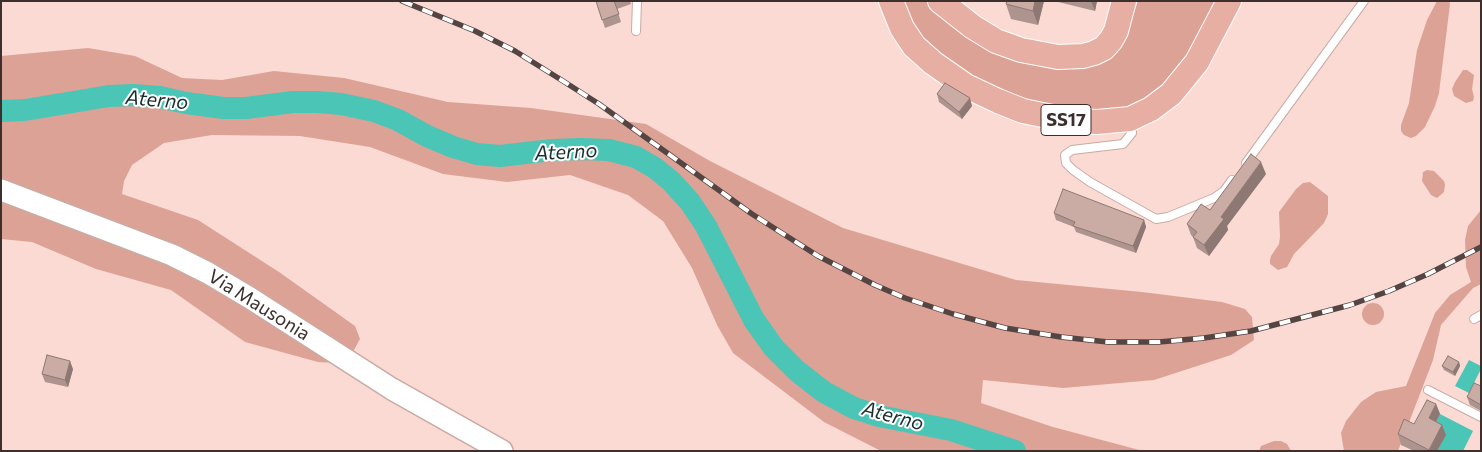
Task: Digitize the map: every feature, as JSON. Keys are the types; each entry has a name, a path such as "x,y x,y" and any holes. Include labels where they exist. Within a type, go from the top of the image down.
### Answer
{"main road":[{"name":"SS17","path":"891,1 906,34 919,51 951,77 982,94 1023,111 1067,120 1097,122 1130,119 1151,109 1166,98 1180,84 1196,62 1229,1"},
{"path":"940,1 973,27 996,41 1021,50 1058,57 1083,56 1104,48 1116,31 1124,1"},
{"name":"Via Mausonia","path":"1,190 172,255 202,270 250,298 392,389 502,451"}],"lane":[{"path":"636,30 637,1"},
{"path":"1130,119 1132,130 1125,142 1120,145 1072,150 1065,155 1066,163 1090,182 1156,219 1168,218 1214,198 1224,191 1255,151 1364,1"},
{"path":"1428,390 1481,417"}],"shaded area":[{"path":"899,1 927,1 955,23 1039,61 1128,29 1138,1 1220,1 1176,76 1135,107 1079,112 1024,101 975,80 928,48"},
{"path":"1437,1 1449,1 1450,4 1439,93 1425,127 1416,136 1411,138 1404,135 1401,131 1401,125 1409,103 1417,50 1427,20"},
{"path":"88,48 135,56 182,78 222,80 274,71 344,78 448,102 531,108 646,124 710,161 843,228 1016,280 1222,302 1245,309 1252,317 1254,340 1231,355 1154,380 1063,388 983,380 981,403 1053,427 1143,451 881,451 824,422 733,353 717,325 692,268 663,221 628,195 570,175 507,182 443,174 370,147 300,136 212,135 164,143 132,165 124,181 122,194 198,220 279,272 355,326 360,339 354,350 337,363 318,362 245,342 171,290 96,269 32,242 1,239 1,56"},
{"path":"1463,70 1467,70 1474,75 1473,101 1466,103 1454,96 1452,89"},
{"path":"1427,170 1434,171 1444,181 1444,192 1437,198 1431,195 1422,181 1423,172"},
{"path":"1310,182 1328,196 1328,214 1324,223 1294,254 1287,267 1278,270 1270,264 1270,260 1279,244 1279,212 1296,189 1303,183"},
{"path":"1481,210 1481,284 1473,288 1441,325 1433,360 1398,451 1344,451 1341,433 1346,421 1361,402 1376,392 1406,386 1435,313 1450,295 1471,282 1466,267 1465,240 1468,226"},
{"path":"1373,303 1381,306 1384,314 1381,322 1373,325 1365,322 1362,314 1365,306"},
{"path":"1274,441 1281,441 1287,444 1291,451 1259,451 1261,446"}],"water":[{"path":"1469,360 1481,366 1481,369 1469,393 1455,386"},
{"path":"1440,414 1473,431 1463,451 1437,451 1445,435 1433,428"}],"building":[{"path":"596,1 614,1 619,14 602,20"},
{"path":"1007,1 1035,1 1033,11 1006,4"},
{"path":"945,83 970,98 959,112 937,94"},
{"path":"1251,154 1261,162 1221,217 1224,219 1204,245 1193,237 1197,232 1187,224 1201,204 1210,210"},
{"path":"1063,189 1144,220 1133,246 1073,226 1075,222 1054,213"},
{"path":"47,355 70,361 65,380 42,374"},
{"path":"1448,356 1459,362 1453,372 1442,366"},
{"path":"1474,383 1481,386 1481,405 1467,397"},
{"path":"1427,400 1436,404 1429,418 1442,425 1429,450 1398,434 1404,419 1414,424"}],"waterway":[{"name":"Aterno","path":"1,111 25,110 109,96 133,95 160,97 186,103 224,108 246,108 293,102 317,102 341,104 374,111 398,120 427,136 453,147 477,154 500,156 552,150 581,149 609,150 636,157 655,168 671,181 690,202 706,226 754,320 774,348 797,371 824,392 854,408 879,416 951,430 1015,451"}],"railway":[{"path":"402,1 475,31 515,51 599,104 752,214 818,256 905,298 953,314 1005,328 1108,342 1159,342 1251,331 1350,305 1389,291 1481,247"}]}
